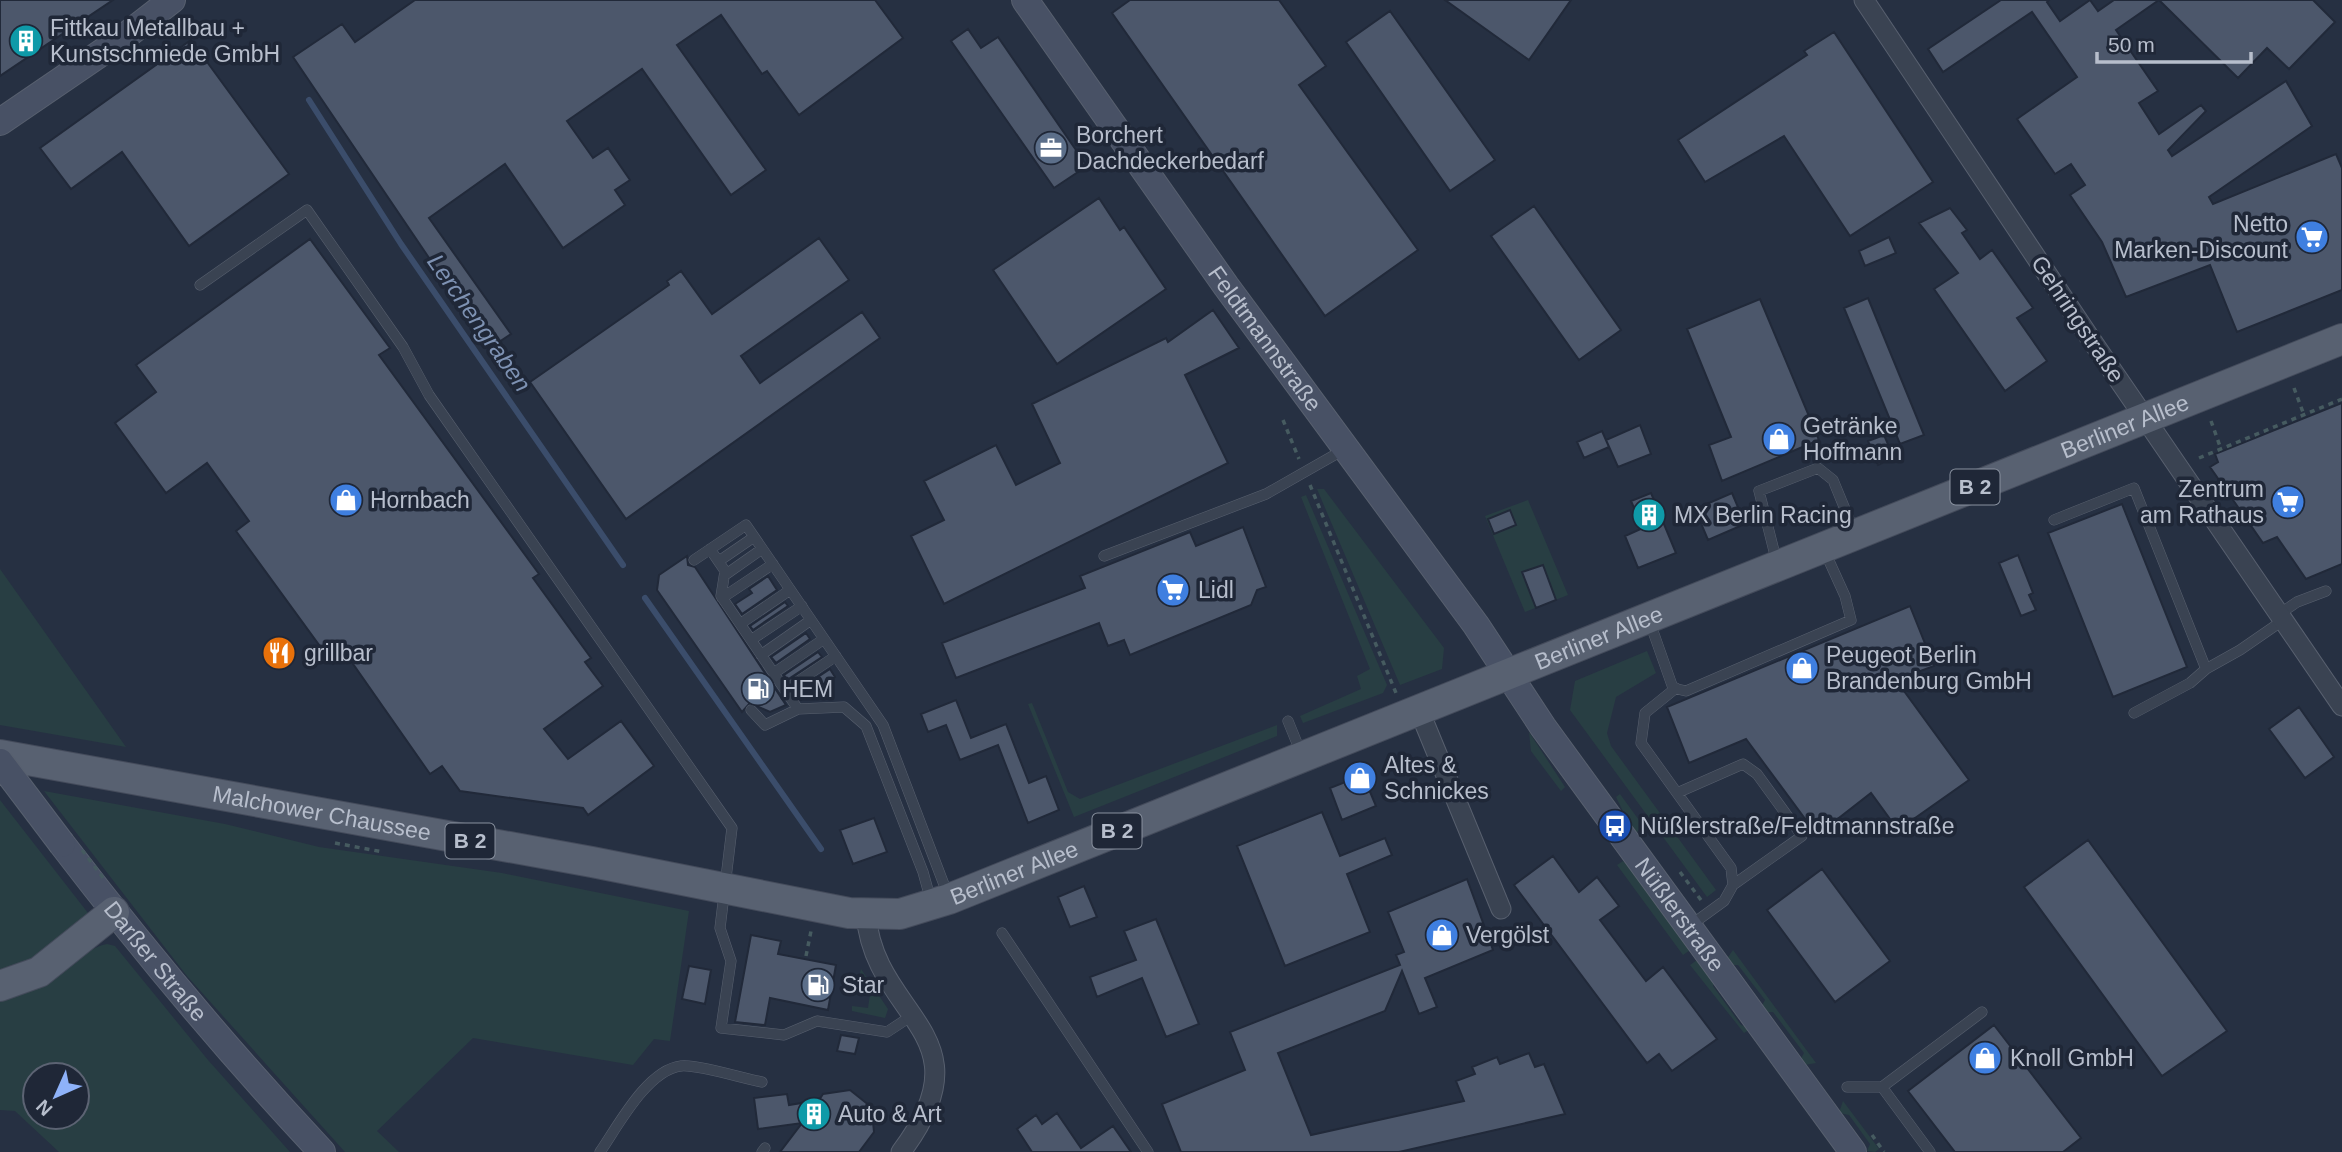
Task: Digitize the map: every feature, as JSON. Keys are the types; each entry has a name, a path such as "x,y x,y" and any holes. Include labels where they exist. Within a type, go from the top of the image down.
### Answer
{"main road":[{"name":"Berliner Allee","path":"858,914 900,914 940,902 1302,757 1408,702 1508,674 2342,339"},
{"name":"Malchower Chaussee","path":"0,755 726,887 858,914"},
{"path":"0,986 38,972 114,912"}],"street":[{"path":"0,121 123,38 172,0"},
{"name":"Feldtmannstraße","path":"1025,0 1226,286 1460,603 1508,674"},
{"name":"Gehringstraße","path":"1864,0 2342,706"},
{"name":"Nüßlerstraße","path":"1508,674 1688,927 1853,1152"},
{"path":"1408,702 1501,909"},
{"name":"Darßer Straße","path":"0,762 114,912 249,1074 322,1152"},
{"path":"858,914 876,958 928,1038 937,1071 923,1119 901,1152"}],"lane":[{"path":"200,285 307,211 404,347 429,395 732,828 720,928 732,961 721,1028 784,1035 817,1021 887,1032 913,1015"},
{"path":"1104,556 1266,494 1345,449"},
{"path":"1777,566 1759,491 1818,468 1833,480 1856,535"},
{"path":"2054,520 2134,488 2206,669"},
{"path":"694,560 746,525 883,724 940,902"},
{"path":"719,561 754,537"},
{"path":"1676,688 1686,691 1851,620 1845,596 1823,548"},
{"path":"710,549 725,575 722,598 798,709"},
{"path":"725,575 762,550"},
{"path":"722,598 772,564"},
{"path":"740,624 790,590"},
{"path":"2134,713 2190,683 2280,618 2297,602 2326,591"},
{"path":"751,640 802,606"},
{"path":"1648,618 1676,688"},
{"path":"761,655 811,620"},
{"path":"774,673 824,639"},
{"path":"785,690 836,656"},
{"path":"1676,688 1645,713 1641,743 1731,868 1733,885"},
{"path":"751,710 765,725 798,709 844,707 866,726 923,872 940,902"},
{"path":"1288,721 1302,757"},
{"path":"1677,793 1743,764 1758,774 1802,836 1733,885 1724,901 1688,927"},
{"path":"1002,933 1148,1152"},
{"path":"1847,1087 1882,1087 1982,1012"},
{"path":"603,1151 640,1094 656,1079 681,1066 762,1082"},
{"path":"1882,1087 1930,1152"}],"path":[{"path":"2294,388 2304,415"},
{"path":"2199,458 2342,399"},
{"path":"1283,420 1408,702"},
{"path":"2211,421 2221,449"},
{"path":"806,956 812,929"}],"green space":[{"path":"1317,489 1324,489 1444,648 1442,669 1400,685"},
{"path":"1306,495 1387,685 1383,693 1303,723 1300,716 1361,689 1357,676 1370,669 1301,497"},
{"path":"1528,500 1568,595 1525,612 1485,516"},
{"path":"0,569 126,747 0,725"},
{"path":"1647,651 1656,673 1616,697 1607,733 1611,746 1716,890 1707,897 1570,710 1575,681"},
{"path":"1032,703 1068,792 1080,799 1277,725 1277,736 1074,817 1028,704"},
{"path":"1529,732 1565,787 1561,791 1531,751"},
{"path":"44,791 225,824 319,847 502,873 689,911 670,1041 654,1039 633,1065 473,1038 377,1131 399,1152 345,1152 187,976"},
{"path":"1620,794 1644,827 1634,834 1616,797"},
{"path":"0,800 88,913 85,920 36,960 0,973"},
{"path":"1623,861 1639,876 1693,948 1683,955 1617,865"},
{"path":"107,944 115,946 208,1060 290,1152 59,1152 36,1131 91,1131 91,1061 21,1061 21,1117 15,1111 0,1110 0,998 21,994 46,984 91,950"},
{"path":"1733,950 1816,1063 1804,1065 1800,1060 1804,1053 1773,1012 1764,1012 1761,1007 1765,1000 1738,965 1730,965 1726,960"},
{"path":"1700,958 1716,979 1713,986 1741,1025 1752,1028 1744,1033 1690,965"},
{"path":"861,969 888,1009 885,1018 852,1011 852,1006 868,1008 870,994 856,990"},
{"path":"1843,1101 1879,1149 1875,1152 1867,1151 1870,1144 1849,1115 1839,1113"}],"building":[{"name":"Fittkau Metallbau + Kunstschmiede GmbH","path":"0,0 113,0 0,76"},
{"path":"415,0 875,0 903,38 799,115 767,71 762,74 721,15 677,45 766,170 731,195 642,69 567,121 593,158 608,148 630,180 615,190 625,205 563,248 505,164 429,218 511,334 490,348 293,57 342,24 355,42"},
{"path":"1130,0 1279,0 1326,66 1299,85 1418,250 1325,316 1112,13"},
{"path":"1445,0 1571,0 1529,60"},
{"path":"2001,0 2049,0 2047,2 2060,21 2090,0 2098,11 2114,0 2159,0 2116,30 2158,91 2139,103 2159,134 2201,105 2206,111 2168,150 2172,156 2286,81 2312,126 2209,197 2213,204 2336,154 2342,168 2342,290 2237,332 2210,265 2126,297 2102,242 2070,195 2085,185 2071,164 2055,174 2017,119 2077,77 2032,12 1943,72 1928,49"},
{"path":"2159,0 2313,0 2335,22 2289,69 2267,48 2238,78"},
{"path":"1390,11 1495,160 1450,191 1346,42"},
{"path":"968,29 981,48 998,37 1087,166 1054,188 951,41"},
{"path":"1834,32 1933,182 1850,236 1784,136 1705,182 1678,140 1807,55 1804,51"},
{"path":"191,40 289,174 189,246 122,152 71,189 40,148"},
{"path":"1099,198 1120,230 1124,227 1166,289 1057,364 993,270"},
{"path":"1534,206 1621,330 1579,360 1491,236"},
{"path":"1950,208 1967,230 1962,233 1980,259 1992,250 2033,308 2017,318 2047,361 2005,391 1934,289 1958,273 1919,223"},
{"path":"1889,237 1896,253 1865,266 1859,251"},
{"path":"819,238 849,280 741,356 760,383 862,312 880,338 626,519 530,382 669,285 667,281 681,271 712,314"},
{"path":"310,239 390,348 379,355 539,574 533,578 591,658 585,662 603,686 544,729 568,759 621,721 654,766 588,815 583,808 460,791 442,766 430,774 346,654 333,664 236,531 249,521 207,463 166,493 115,423 156,392 136,365"},
{"path":"1868,298 1924,435 1900,444 1844,308"},
{"path":"1760,299 1819,440 1722,481 1709,445 1731,437 1687,329"},
{"path":"1213,310 1239,348 1185,375 1228,463 944,604 911,536 944,520 924,481 996,445 1016,485 1060,463 1032,404 1166,338 1168,342"},
{"name":"Zentrum am Rathaus","path":"2342,403 2342,564 2306,579 2277,537 2263,543 2210,467 2218,462 2215,454"},
{"path":"1640,425 1651,454 1618,467 1606,440"},
{"path":"1602,431 1609,447 1584,458 1577,442"},
{"path":"1884,435 1894,458 1878,465 1868,441"},
{"name":"MX Berlin Racing","path":"1651,493 1676,553 1638,568 1625,536 1643,528 1631,501"},
{"path":"1732,493 1745,524 1708,540 1695,509"},
{"path":"2122,504 2187,667 2113,697 2048,533"},
{"path":"1510,510 1516,525 1494,534 1488,519"},
{"name":"Lidl","path":"1243,527 1266,587 1257,590 1251,605 1130,655 1124,640 1108,646 1099,623 956,678 942,643 1085,588 1080,576 1190,532 1196,546"},
{"path":"2018,555 2033,593 2029,595 2036,610 2021,616 1999,563"},
{"path":"687,556 688,565 695,567 786,705 770,712 750,703 742,712 657,590 659,575"},
{"path":"1543,565 1556,600 1536,608 1522,572"},
{"path":"768,576 777,590 742,614 735,604 752,593 749,589"},
{"path":"785,602 788,606 753,630 750,626"},
{"path":"1910,606 1934,666 1896,680 1969,780 1898,830 1871,793 1817,835 1746,739 1689,763 1667,707"},
{"path":"806,633 810,639 776,663 771,657"},
{"path":"818,652 822,657 787,680 784,675"},
{"path":"830,669 835,677 801,700 795,692"},
{"path":"956,700 971,738 1006,724 1029,783 1046,776 1059,810 1028,823 998,745 960,760 946,725 928,732 921,714"},
{"path":"2299,707 2334,757 2305,778 2269,729"},
{"path":"1363,775 1376,806 1342,820 1330,788"},
{"path":"1322,812 1340,856 1385,838 1392,855 1347,874 1370,932 1285,966 1237,846"},
{"path":"874,818 887,852 853,864 840,830"},
{"path":"2088,840 2227,1031 2162,1076 2024,887"},
{"path":"1553,856 1579,892 1597,877 1619,906 1600,920 1646,981 1663,967 1717,1039 1672,1071 1659,1054 1647,1063 1514,885"},
{"path":"1822,869 1890,961 1835,1002 1767,910"},
{"path":"1467,879 1493,950 1425,978 1437,1007 1419,1014 1402,971 1385,1011 1278,1053 1311,1135 1464,1101 1456,1081 1475,1074 1472,1067 1497,1057 1500,1064 1529,1053 1535,1067 1544,1064 1565,1114 1399,1152 1181,1152 1162,1104 1245,1070 1230,1032 1400,965 1396,955 1404,952 1388,912"},
{"path":"1084,886 1097,917 1070,927 1058,897"},
{"path":"1156,919 1199,1024 1166,1037 1142,978 1097,997 1090,977 1136,960 1124,931"},
{"path":"751,935 781,941 778,954 836,965 828,1010 770,998 765,1025 735,1022"},
{"path":"689,966 711,970 705,1004 682,999"},
{"name":"Knoll GmbH","path":"1994,1025 2081,1138 2063,1152 1955,1152 1908,1091"},
{"path":"841,1035 859,1038 855,1054 837,1051"},
{"name":"Auto & Art","path":"850,1090 870,1106 873,1122 874,1132 859,1152 780,1152 802,1123 758,1129 754,1098 787,1094 789,1105 819,1100 823,1094"},
{"path":"1057,1113 1081,1148 1113,1126 1131,1152 1032,1152 1017,1129 1036,1115 1042,1124"}],"waterway":[{"name":"Lerchengraben","path":"309,100 401,244 623,565"},
{"name":"Lerchengraben","path":"645,598 821,849"}],"place":[{"name":"Fittkau Metallbau + Kunstschmiede GmbH","path":"26,41"},
{"name":"Borchert Dachdeckerbedarf","path":"1051,148"},
{"name":"Netto Marken-Discount","path":"2312,237"},
{"name":"Getränke Hoffmann","path":"1779,439"},
{"name":"Hornbach","path":"346,500"},
{"name":"Zentrum am Rathaus","path":"2288,502"},
{"name":"MX Berlin Racing","path":"1649,515"},
{"name":"Lidl","path":"1173,590"},
{"name":"grillbar","path":"279,653"},
{"name":"Peugeot Berlin Brandenburg GmbH","path":"1802,668"},
{"name":"HEM","path":"758,689"},
{"name":"Altes & Schnickes","path":"1360,778"},
{"name":"Nüßlerstraße/Feldtmannstraße","path":"1615,826"},
{"name":"Vergölst","path":"1442,935"},
{"name":"Star","path":"818,985"},
{"name":"Knoll GmbH","path":"1985,1058"},
{"name":"Auto & Art","path":"814,1114"}]}
